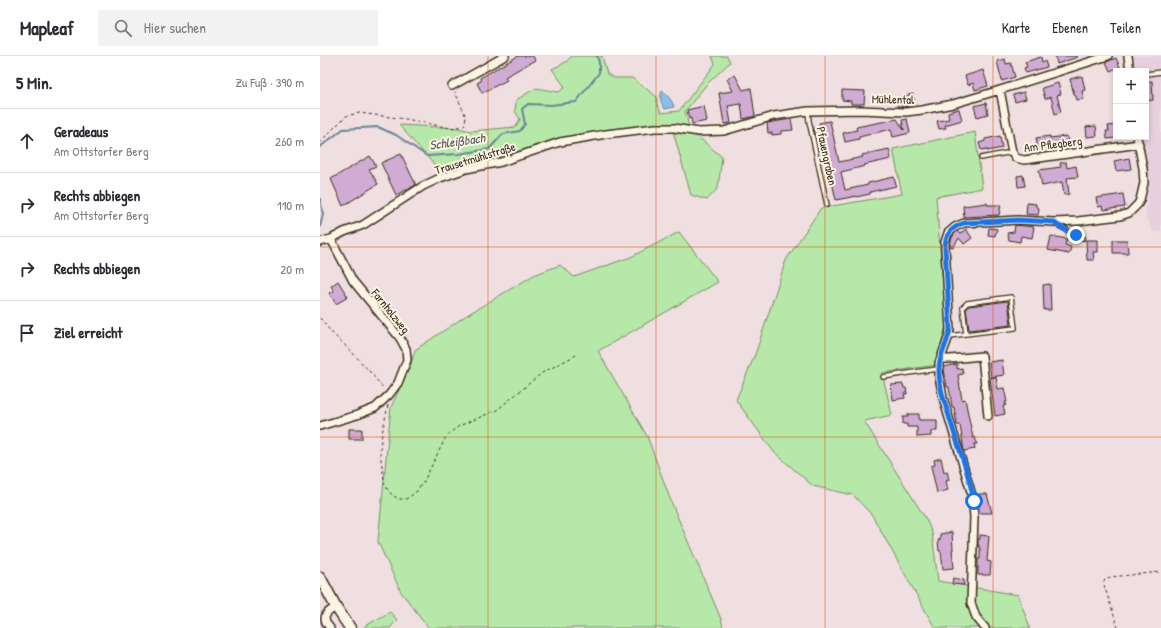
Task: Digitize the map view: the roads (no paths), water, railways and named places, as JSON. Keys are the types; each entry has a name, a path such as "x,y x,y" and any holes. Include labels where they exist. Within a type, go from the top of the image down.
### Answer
{"main road":[{"path":"320,577 336,607 350,628"}],"street":[{"path":"452,86 505,56"},
{"name":"Mühlental","path":"674,128 699,132 724,131 774,116 808,111 842,110 913,112 953,104 1108,56"},
{"path":"1128,56 1130,68"},
{"name":"Am Pflegberg","path":"1000,90 1012,152 1016,158 1024,160 1138,141"},
{"name":"Trausetmühlstraße","path":"320,242 331,239 344,232 363,225 423,186 466,169 501,162 560,142 606,134 655,128 674,128"},
{"path":"985,628 976,617 971,603 974,501 943,398 939,369 941,358 949,336 950,321 945,242 948,233 951,230 959,225 971,222 1018,220 1054,222 1078,221 1120,216 1129,213 1136,208 1140,200 1144,178 1138,141"},
{"name":"Farnholzweg","path":"320,426 357,415 374,408 389,395 398,383 407,360 406,349 400,338 353,281 331,239"},
{"path":"941,358 950,360 982,356 988,416"},
{"path":"330,628 325,620 325,616 336,607"}],"lane":[{"path":"1149,74 1161,72"},
{"name":"Pfauengraben","path":"808,111 827,205"},
{"path":"981,158 1012,152"},
{"path":"1054,222 1057,225 1084,238"},
{"path":"949,336 966,334 1015,328 1011,297 966,303 963,307 966,334"},
{"path":"884,377 939,369"}],"water":[{"path":"662,91 671,100 674,107 665,109 662,105"}],"waterway":[{"name":"Schleißbach","path":"320,147 343,129 378,127 396,135 427,156 459,154 489,149 503,134 520,131 525,124 522,109 528,104 551,105 576,102 599,73 599,62 597,56"},
{"name":"Schleißbach","path":"320,199 323,214 320,227"}]}
